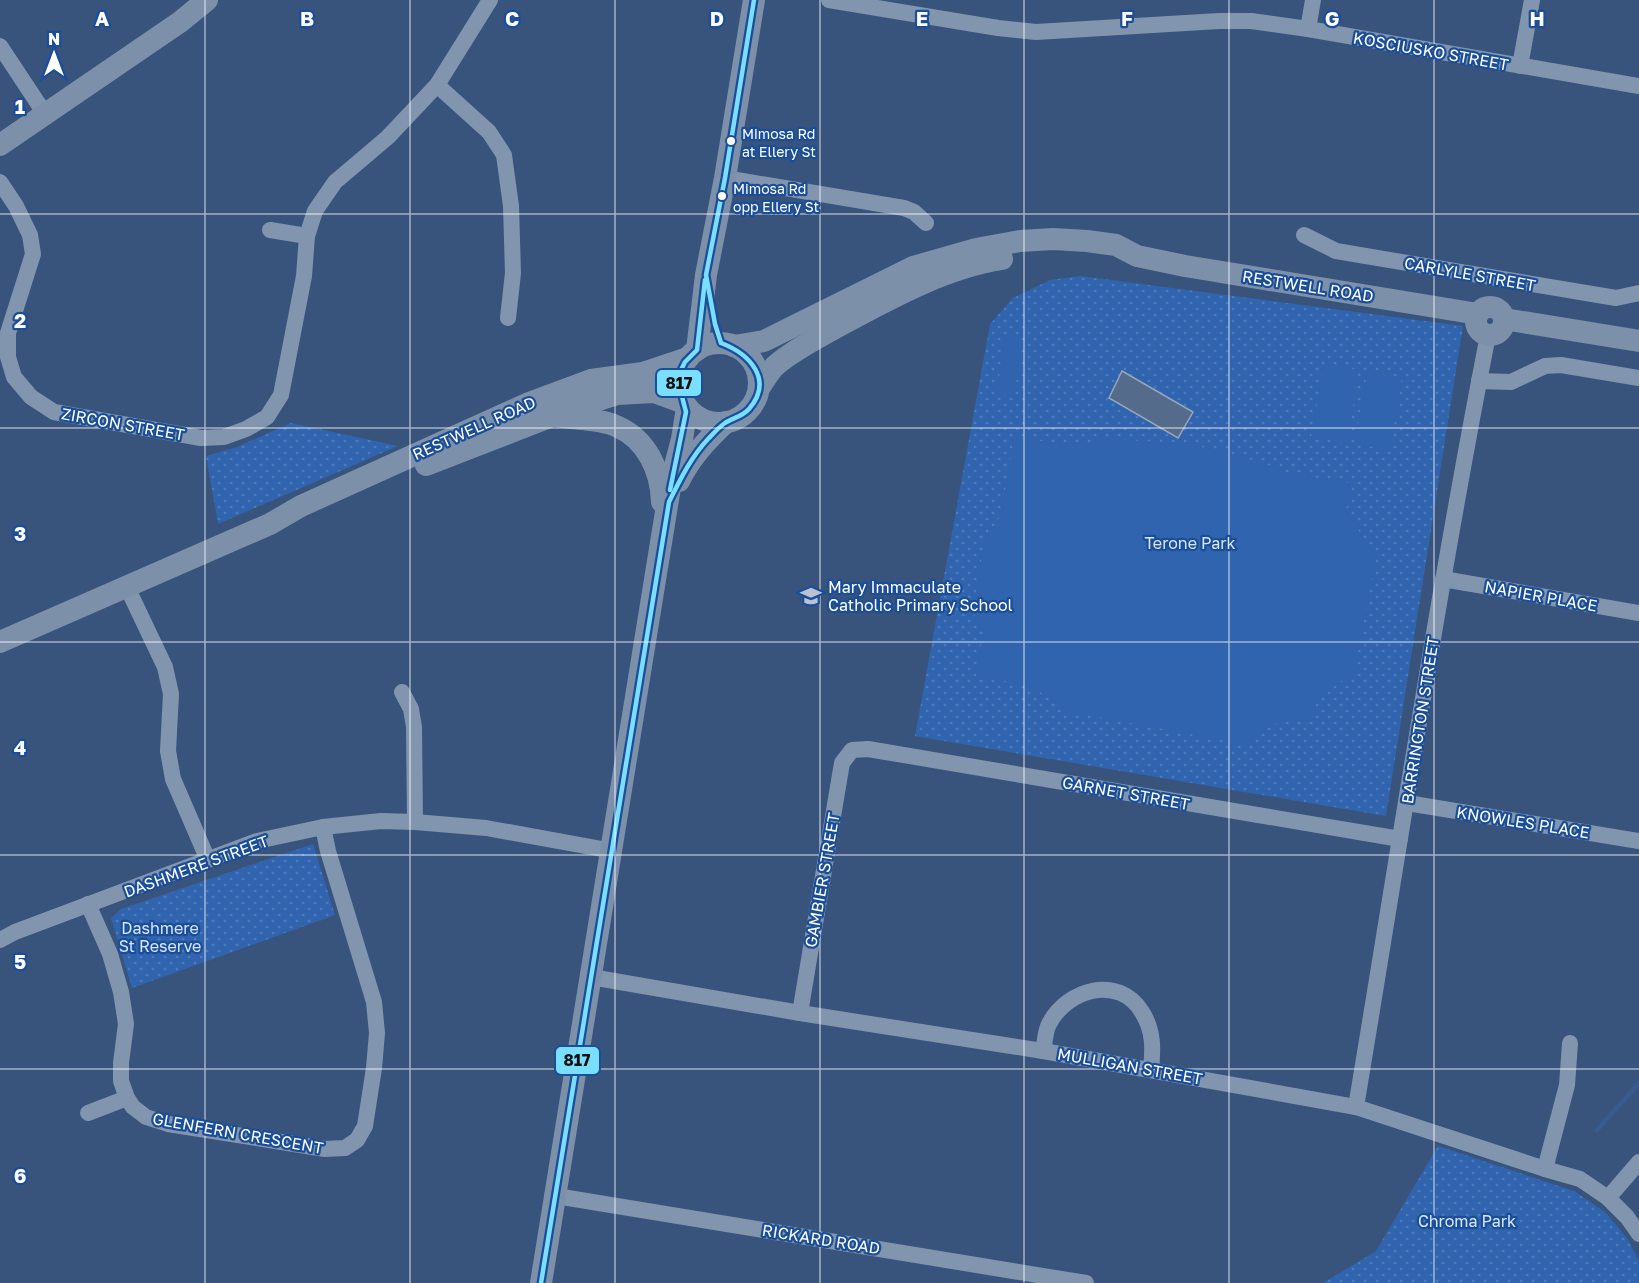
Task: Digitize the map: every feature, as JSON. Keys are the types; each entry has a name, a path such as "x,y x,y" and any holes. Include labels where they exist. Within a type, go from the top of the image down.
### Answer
{"main road":[{"path":"0,145 180,22 207,0"},
{"path":"692,354 725,178 754,0"},
{"name":"RESTWELL ROAD","path":"728,345 764,341 913,267 976,249 1020,241 1053,239 1116,245 1137,256"},
{"name":"RESTWELL ROAD","path":"759,388 774,367 807,344 907,291 980,264 1023,256 1050,254 1137,256 1490,323 1639,341"},
{"path":"706,275 715,324 728,345"},
{"path":"541,1283 671,481 682,439 685,406 680,392 681,368 692,354 708,344 728,345 746,354 754,364 759,388 755,400 748,410 738,418 726,423 695,454 669,502"},
{"name":"RESTWELL ROAD","path":"0,642 270,524 301,506 529,403 591,380 643,373 692,354"},
{"name":"RESTWELL ROAD","path":"270,524 304,514 553,416 617,394 654,392 685,406"},
{"path":"685,406 702,419 714,423 726,423"},
{"path":"553,416 616,426 636,439 652,458 662,489 664,534"}],"street":[{"name":"ZIRCON STREET","path":"0,182 16,206 30,235 33,254 8,333 8,357 14,377 31,397 54,412 201,438 224,437 246,429 267,417 281,395 304,276 307,236 315,211 335,182 388,137 437,85 490,0"},
{"name":"KOSCIUSKO STREET","path":"829,0 1036,32 1251,21 1639,86"},
{"path":"1308,29 1313,0"},
{"path":"1520,66 1532,0"},
{"path":"0,46 45,114"},
{"path":"437,85 489,132 504,155 511,206 513,273 508,318"},
{"path":"725,178 904,208 914,212 926,224"},
{"path":"270,230 307,236"},
{"name":"CARLYLE STREET","path":"1304,235 1336,251 1616,298 1639,293"},
{"name":"BARRINGTON STREET","path":"1356,1107 1443,579 1490,323"},
{"path":"1479,381 1511,382 1545,366 1560,365 1639,378"},
{"name":"NAPIER PLACE","path":"1443,579 1639,613"},
{"path":"127,587 165,667 171,694 168,751 173,779 208,860"},
{"path":"402,692 411,709 414,727 415,822"},
{"name":"GARNET STREET","path":"852,750 868,749 1400,839"},
{"name":"GAMBIER STREET","path":"800,1013 842,763 852,750"},
{"name":"KNOWLES PLACE","path":"1407,803 1639,841"},
{"name":"DASHMERE STREET","path":"0,940 15,932 258,841 324,827 381,821 415,822 486,828 613,850"},
{"name":"GLENFERN CRESCENT","path":"127,1098 133,1107 146,1117 168,1124 325,1149 345,1148 357,1140 365,1126 375,1068 377,1033 374,1002 328,851 324,827"},
{"path":"88,904 110,954 121,992 126,1024 121,1082 127,1098 88,1113"},
{"name":"MULLIGAN STREET","path":"591,977 1043,1051 1356,1107 1580,1179 1608,1198 1627,1217 1639,1234"},
{"path":"1043,1051 1048,1025 1065,1002 1085,991 1108,990 1128,996 1142,1011 1154,1045 1151,1070"},
{"path":"1545,1169 1567,1085 1570,1042"},
{"path":"1608,1198 1639,1162"},
{"name":"RICKARD ROAD","path":"556,1196 1086,1283"}],"green space":[{"name":"Terone Park","path":"1080,276 1463,326 1386,816 915,736 990,324 1013,298 1050,280"},
{"path":"1005,334 1022,336 1015,395 997,393"},
{"path":"1324,365 1359,370 1347,443 1311,437"},
{"path":"1367,372 1402,377 1390,450 1355,444"},
{"path":"291,423 398,446 218,524 206,456 237,447"},
{"path":"1014,437 1080,447 1100,439 1187,443 1264,463 1286,473 1351,483 1346,512 1376,557 1354,673 1317,697 1313,722 1284,718 1243,744 1071,712 1029,685 976,676 983,633 973,611 984,543 1001,515"},
{"name":"Dashmere St Reserve","path":"313,844 335,915 132,988 111,918 121,909"},
{"name":"Chroma Park","path":"1438,1146 1574,1191 1605,1212 1627,1238 1639,1261 1639,1283 1323,1283 1376,1251"}],"building":[{"path":"1122,371 1193,412 1178,438 1109,398"}],"waterway":[{"path":"1597,1130 1639,1083"}],"transit line":[{"name":"817","path":"541,1283 669,502 696,453 723,425 749,409 759,388 759,378 749,361 721,343 706,275 725,178 754,0"},
{"name":"817","path":"670,490 686,412 679,385 680,372 685,362 697,350 705,280"}],"place":[{"name":"Mimosa Rd at Ellery St","path":"731,141"},
{"name":"Mimosa Rd opp Ellery St","path":"722,196"},
{"name":"Mary Immaculate Catholic Primary School","path":"811,596"}]}
